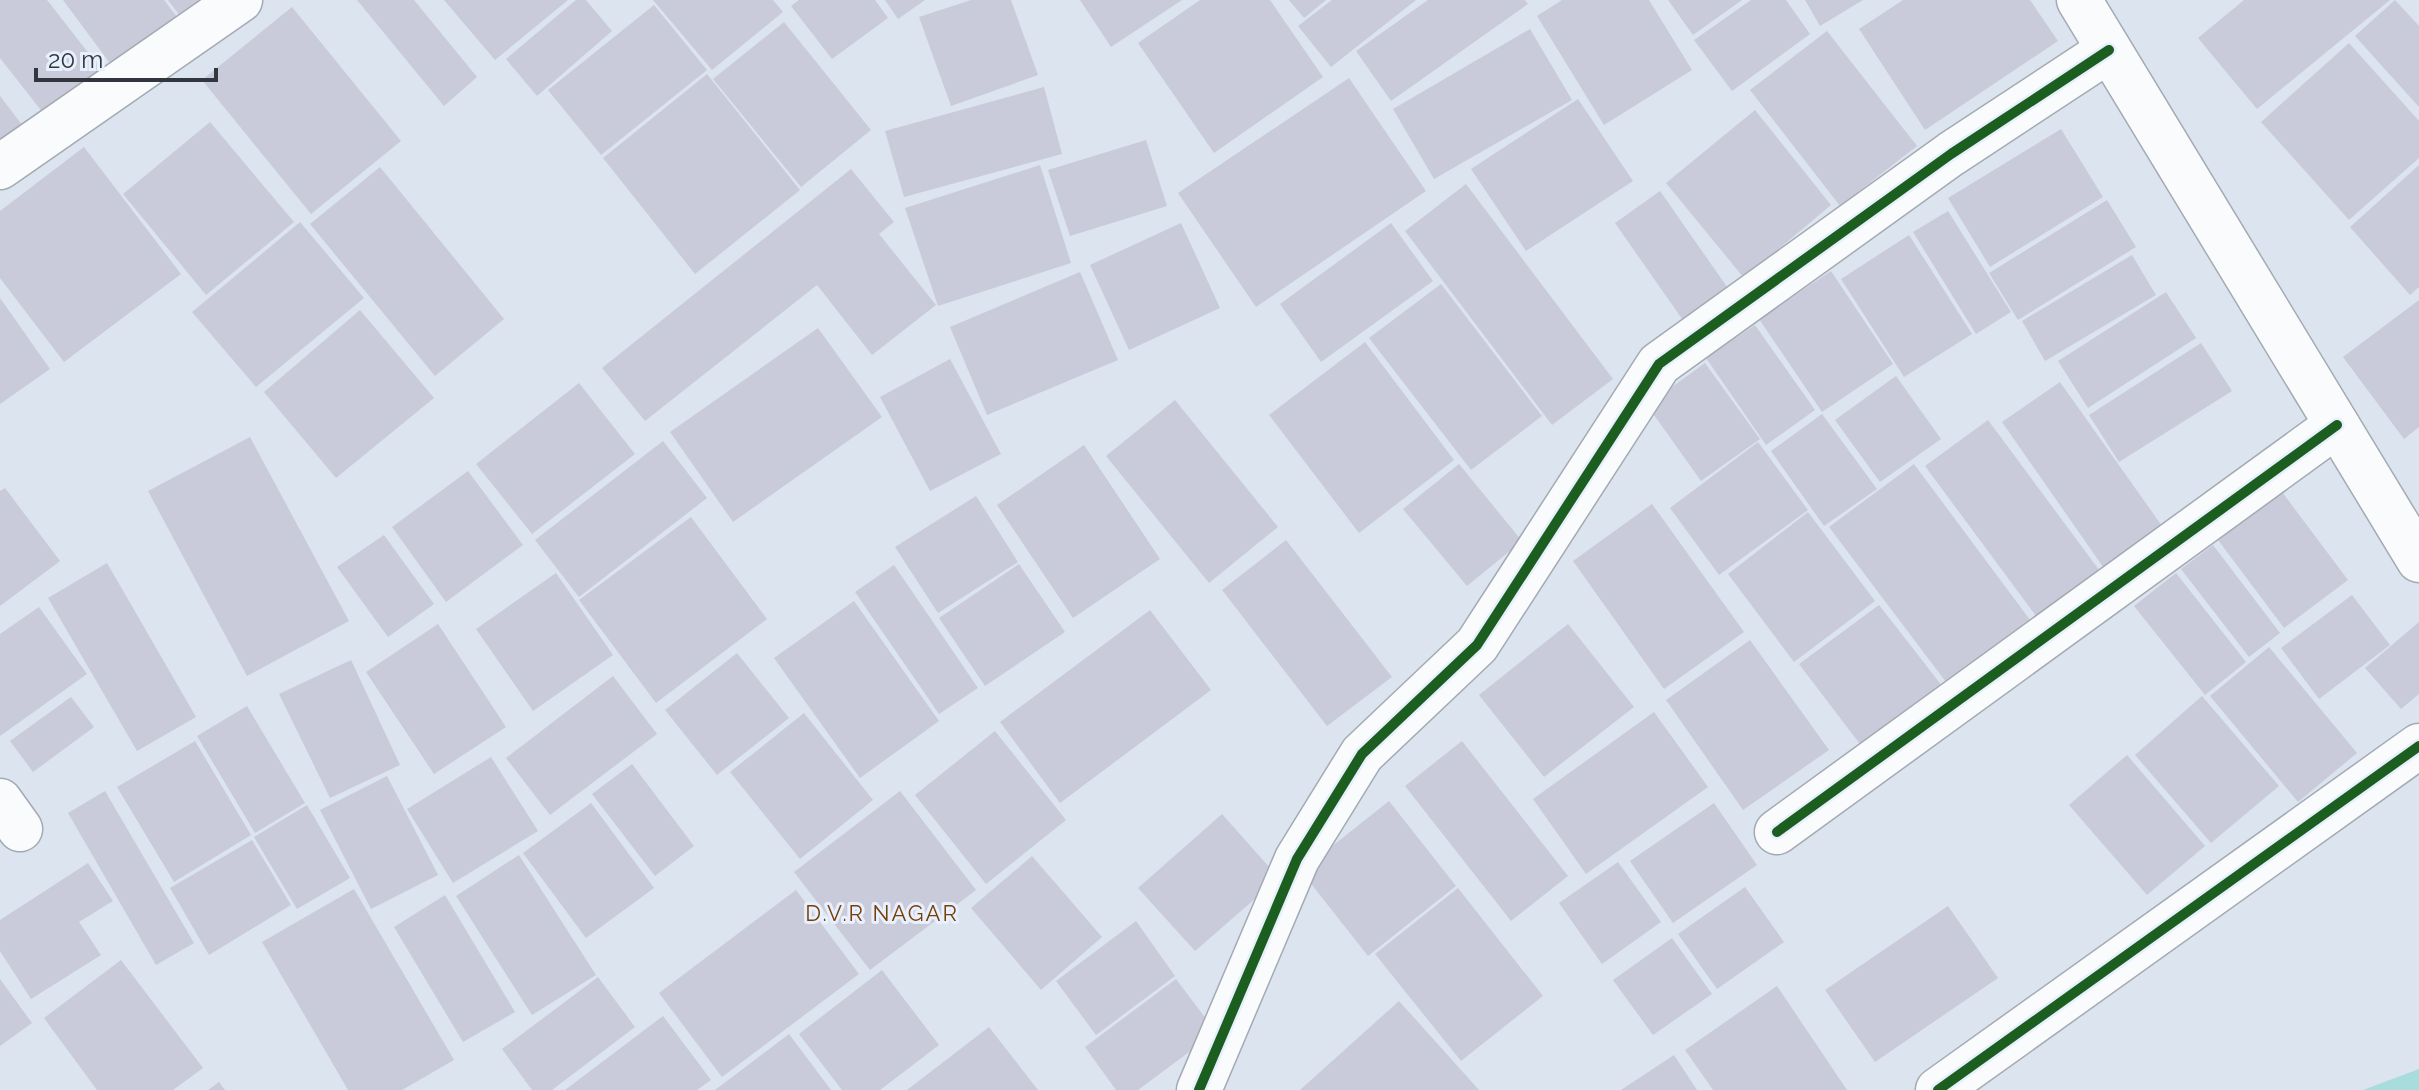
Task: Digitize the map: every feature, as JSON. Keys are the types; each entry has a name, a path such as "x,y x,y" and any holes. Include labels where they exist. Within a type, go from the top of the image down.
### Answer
{"street":[{"path":"0,167 240,0"},
{"path":"2079,0 2419,560"},
{"path":"1199,1090 1297,859 1362,754 1477,645 1659,364 1951,154 2109,50"},
{"path":"1777,832 2337,425"},
{"path":"1938,1090 2419,746"}],"shaded area":[{"path":"2419,1069 2419,1090 2363,1090"}],"building":[{"path":"0,0 47,0 108,78 51,123 0,58"},
{"path":"63,0 164,0 187,30 121,78"},
{"path":"168,0 227,0 189,28"},
{"path":"357,0 414,0 477,77 444,106"},
{"path":"444,0 568,0 495,60"},
{"path":"576,0 586,0 612,31 537,96 506,59"},
{"path":"653,0 773,0 783,12 712,70"},
{"path":"799,0 875,0 888,18 832,59 791,6"},
{"path":"885,0 925,0 898,19"},
{"path":"971,0 1011,0 1038,75 951,106 919,17"},
{"path":"1080,0 1182,0 1111,47"},
{"path":"1200,0 1270,0 1323,77 1214,153 1138,43"},
{"path":"1289,0 1326,0 1304,18"},
{"path":"1332,0 1416,0 1331,67 1298,26"},
{"path":"1428,0 1525,0 1528,4 1391,101 1356,51"},
{"path":"1562,0 1649,0 1692,70 1604,125 1537,16"},
{"path":"1668,0 1742,0 1693,35"},
{"path":"1751,0 1786,0 1810,34 1732,91 1694,40"},
{"path":"1805,0 1863,0 1820,26"},
{"path":"1903,0 2030,0 2058,41 1925,130 1859,29"},
{"path":"2244,0 2390,0 2257,109 2198,38"},
{"path":"2395,0 2419,26 2419,107 2355,36"},
{"path":"654,5 707,70 601,155 548,90"},
{"path":"292,7 401,141 311,214 202,80"},
{"path":"784,22 871,130 801,187 713,79"},
{"path":"1530,29 1572,100 1434,179 1393,109"},
{"path":"1827,31 1917,146 1840,206 1750,90"},
{"path":"2349,43 2419,121 2419,158 2349,220 2261,122"},
{"path":"707,74 800,190 695,274 603,158"},
{"path":"1349,78 1426,191 1256,307 1178,193"},
{"path":"1044,87 1062,154 904,197 885,131"},
{"path":"0,96 26,130 0,150"},
{"path":"1578,99 1633,181 1526,251 1471,169"},
{"path":"1755,110 1831,205 1744,278 1666,183"},
{"path":"210,122 294,222 206,295 123,194"},
{"path":"2061,129 2103,197 1990,267 1948,198"},
{"path":"1146,140 1167,206 1070,236 1048,170"},
{"path":"84,147 181,274 64,362 0,278 0,211"},
{"path":"1040,165 1071,263 938,306 905,208"},
{"path":"2419,165 2419,287 2410,295 2350,227"},
{"path":"380,167 504,319 435,376 310,224"},
{"path":"851,169 894,222 879,234 936,305 872,355 817,285 645,421 602,368"},
{"path":"1466,184 1613,379 1552,425 1405,231"},
{"path":"1660,191 1732,294 1687,326 1615,223"},
{"path":"2107,200 2136,247 2018,320 1989,273"},
{"path":"1948,211 2011,312 1976,334 1913,232"},
{"path":"300,222 364,298 256,387 192,312"},
{"path":"1181,223 1220,308 1129,350 1090,265"},
{"path":"1391,223 1433,281 1321,362 1280,304"},
{"path":"1909,235 1972,334 1904,377 1841,279"},
{"path":"2132,255 2156,295 2045,361 2022,321"},
{"path":"1831,271 1893,364 1822,412 1759,319"},
{"path":"1080,272 1118,360 987,415 950,327"},
{"path":"1441,284 1542,416 1471,470 1369,338"},
{"path":"2166,292 2196,338 2088,408 2058,361"},
{"path":"0,298 50,369 0,404"},
{"path":"2419,300 2419,427 2404,439 2343,357"},
{"path":"360,310 434,398 336,478 264,392"},
{"path":"1755,325 1815,410 1766,445 1706,358"},
{"path":"818,328 882,417 733,522 670,432"},
{"path":"1365,342 1454,460 1359,533 1269,415"},
{"path":"2201,343 2232,391 2119,462 2089,415"},
{"path":"950,359 1001,454 930,491 880,397"},
{"path":"1705,363 1760,439 1701,481 1647,405"},
{"path":"1896,376 1941,439 1880,482 1835,420"},
{"path":"2060,382 2167,533 2108,574 2002,422"},
{"path":"579,383 635,454 532,534 476,464"},
{"path":"1175,400 1278,527 1209,583 1106,456"},
{"path":"1822,414 1877,489 1824,526 1771,451"},
{"path":"1988,420 2105,578 2042,624 1925,466"},
{"path":"250,437 349,621 247,676 148,491"},
{"path":"663,441 707,498 579,597 535,540"},
{"path":"1758,442 1808,510 1719,575 1670,508"},
{"path":"1084,445 1160,559 1073,618 997,505"},
{"path":"1459,464 1522,541 1467,586 1403,509"},
{"path":"1914,464 2036,628 1952,690 1829,527"},
{"path":"468,471 523,545 446,602 392,527"},
{"path":"5,488 60,561 0,606 0,491"},
{"path":"2282,492 2348,580 2284,628 2218,540"},
{"path":"976,496 1018,562 938,613 895,547"},
{"path":"1652,504 1744,632 1664,689 1573,561"},
{"path":"1808,512 1875,601 1794,662 1728,574"},
{"path":"691,517 767,619 656,703 579,600"},
{"path":"384,535 434,604 388,637 337,567"},
{"path":"1286,540 1392,677 1327,726 1222,590"},
{"path":"2213,545 2280,633 2249,657 2181,569"},
{"path":"107,563 196,717 137,751 48,598"},
{"path":"1019,564 1065,632 985,686 939,618"},
{"path":"894,565 978,688 939,714 855,592"},
{"path":"556,573 613,655 533,711 476,629"},
{"path":"2176,573 2246,662 2205,695 2134,606"},
{"path":"2352,595 2390,645 2319,699 2281,648"},
{"path":"854,601 939,721 860,778 774,658"},
{"path":"1879,605 1946,691 1866,752 1799,664"},
{"path":"39,607 87,674 0,736 0,634"},
{"path":"1150,610 1211,690 1060,803 1000,722"},
{"path":"2419,622 2419,694 2401,709 2365,668"},
{"path":"438,624 506,727 434,774 366,672"},
{"path":"1568,624 1634,707 1544,777 1479,695"},
{"path":"1750,640 1829,750 1743,810 1666,700"},
{"path":"2269,647 2357,753 2298,802 2210,696"},
{"path":"737,653 789,718 717,775 665,710"},
{"path":"351,660 400,765 330,798 279,694"},
{"path":"613,676 657,734 550,815 506,758"},
{"path":"2202,696 2279,786 2211,843 2135,755"},
{"path":"71,697 94,727 33,772 10,741"},
{"path":"247,706 305,803 255,833 197,736"},
{"path":"1654,712 1708,787 1586,874 1533,799"},
{"path":"804,713 873,800 800,859 730,772"},
{"path":"995,731 1066,820 986,884 915,795"},
{"path":"195,741 251,835 174,882 117,787"},
{"path":"1462,741 1568,876 1511,921 1405,786"},
{"path":"2127,755 2205,846 2147,895 2069,805"},
{"path":"491,757 538,831 453,883 407,809"},
{"path":"632,764 694,846 655,876 592,794"},
{"path":"387,776 438,875 371,909 320,810"},
{"path":"105,791 194,943 156,965 68,813"},
{"path":"900,791 976,890 870,970 794,872"},
{"path":"1389,801 1456,886 1368,956 1301,871"},
{"path":"591,803 654,888 586,938 523,853"},
{"path":"1714,803 1757,865 1673,923 1630,861"},
{"path":"307,805 350,878 297,909 254,837"},
{"path":"1222,814 1279,878 1195,951 1138,888"},
{"path":"252,840 291,905 209,955 170,888"},
{"path":"519,855 596,975 532,1015 456,896"},
{"path":"1032,856 1102,937 1041,990 971,908"},
{"path":"1618,862 1661,922 1602,964 1559,903"},
{"path":"88,863 113,901 79,922 101,955 31,999 0,951 0,920"},
{"path":"1745,887 1784,942 1717,989 1678,934"},
{"path":"1458,888 1543,996 1461,1061 1375,954"},
{"path":"354,889 454,1060 402,1090 348,1090 262,942"},
{"path":"796,890 859,974 722,1077 659,993"},
{"path":"445,895 515,1012 463,1042 394,927"},
{"path":"1948,906 1998,978 1875,1062 1825,990"},
{"path":"1136,921 1175,976 1096,1035 1056,981"},
{"path":"1672,938 1712,994 1653,1035 1613,980"},
{"path":"121,960 203,1068 173,1090 97,1090 44,1018"},
{"path":"882,970 939,1045 880,1090 842,1090 799,1034"},
{"path":"598,977 635,1027 552,1090 532,1090 502,1049"},
{"path":"0,979 32,1023 0,1046"},
{"path":"1176,979 1216,1032 1138,1090 1116,1090 1085,1047"},
{"path":"1777,986 1847,1090 1713,1090 1685,1050"},
{"path":"1399,1001 1479,1090 1300,1090"},
{"path":"663,1016 711,1080 697,1090 565,1090"},
{"path":"989,1027 1038,1090 907,1090"},
{"path":"789,1034 831,1090 715,1090"},
{"path":"1674,1055 1697,1090 1621,1090"},
{"path":"219,1082 225,1090 208,1090"}],"cycle path":[{"path":"1199,1090 1297,859 1362,754 1477,645 1659,364 1951,154 2109,50"},
{"path":"1777,832 2337,425"},
{"path":"1938,1090 2419,746"}],"district":[{"name":"D.V.R NAGAR","path":"882,913"}]}
